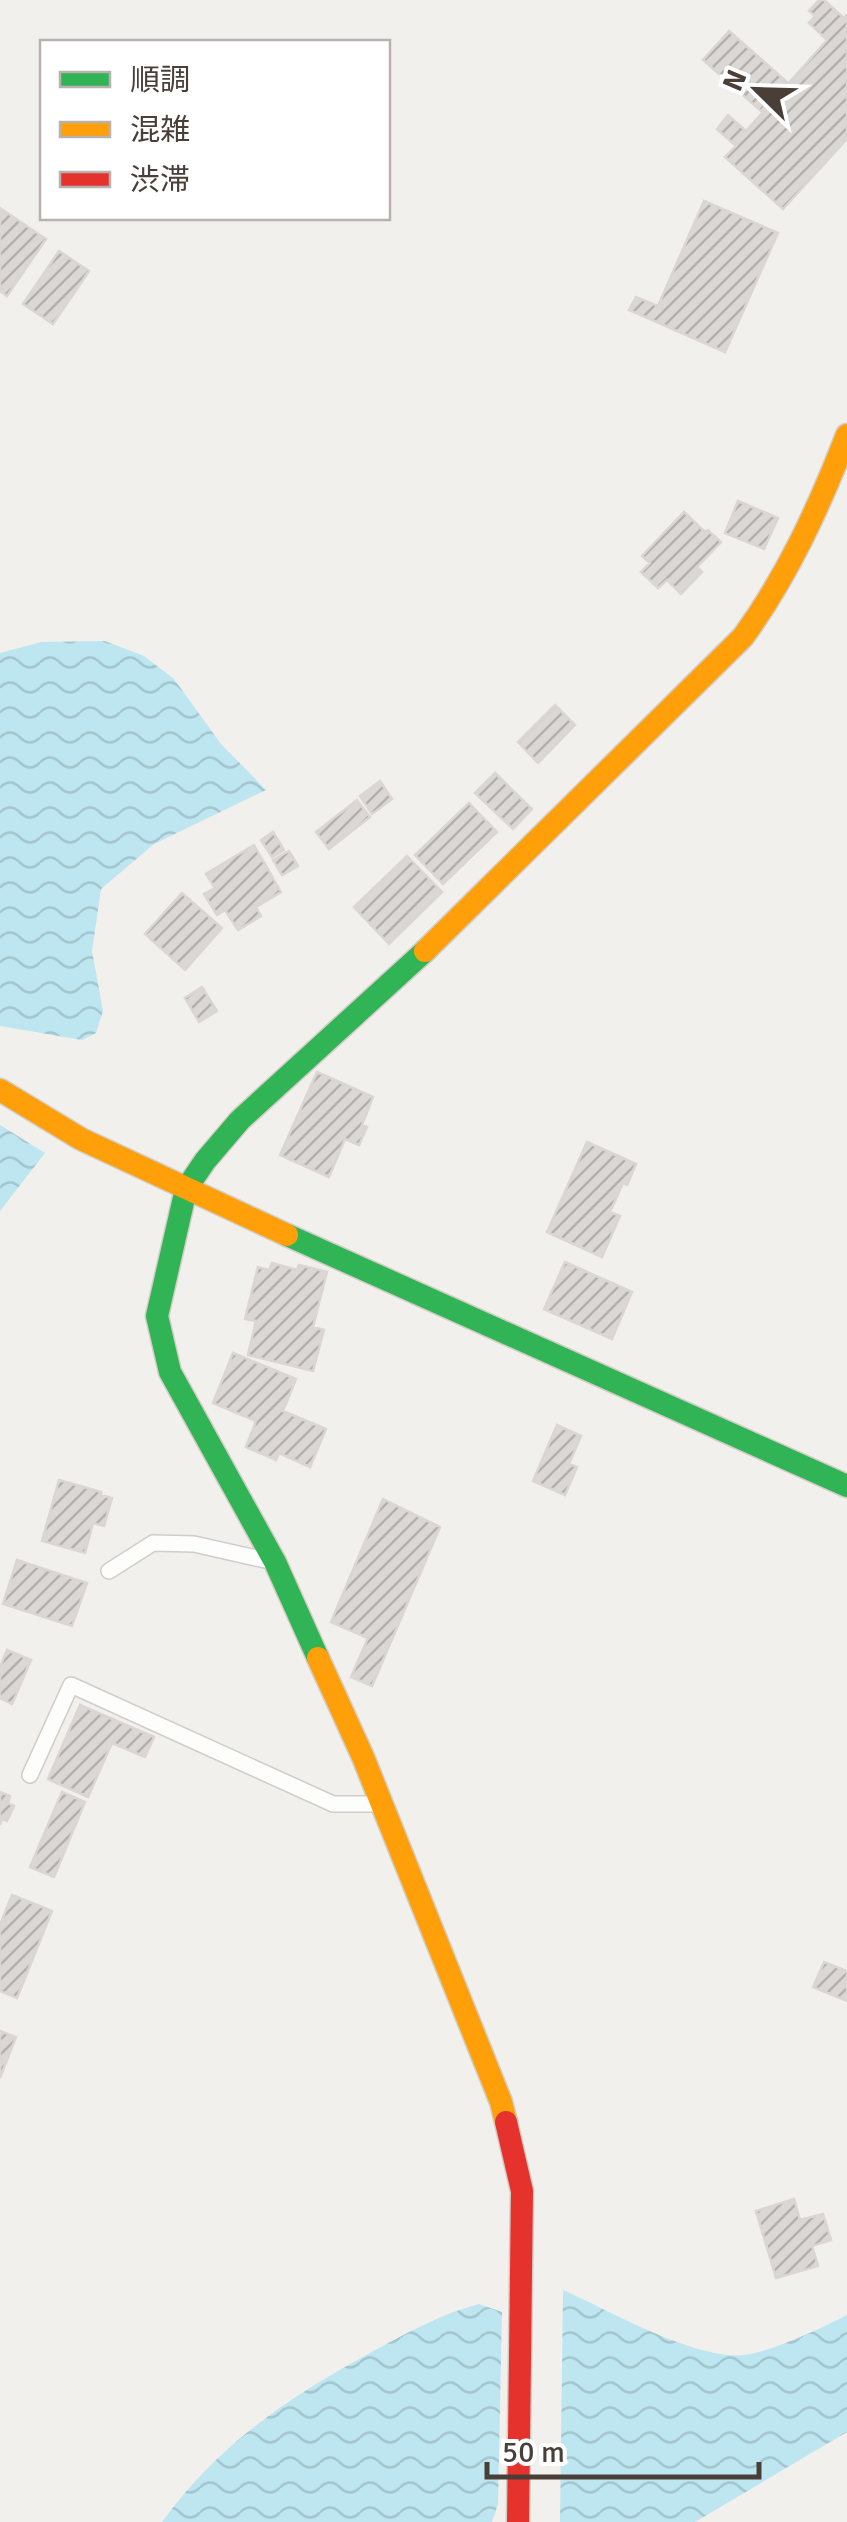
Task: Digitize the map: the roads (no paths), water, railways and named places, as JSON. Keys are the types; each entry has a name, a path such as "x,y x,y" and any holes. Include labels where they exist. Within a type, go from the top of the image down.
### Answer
{"street":[{"path":"518,2522 522,2191 501,2102 382,1804 275,1562 170,1372 157,1316 186,1189 240,1120 410,966 743,637 773,598 800,552 847,436"},
{"path":"0,1090 81,1139 186,1189 847,1486"}],"lane":[{"path":"109,1572 154,1543 194,1544 275,1562"},
{"path":"30,1775 71,1685 333,1804 382,1804"}],"water":[{"path":"105,641 144,656 174,679 221,744 266,790 154,844 101,889 92,951 103,1011 96,1033 82,1040 0,1026 0,653 41,642"},
{"path":"0,1125 45,1153 0,1211"},
{"path":"563,2290 653,2332 725,2355 769,2349 847,2315 847,2432 695,2522 560,2522"},
{"path":"479,2304 502,2312 498,2504 492,2522 162,2522 206,2470 281,2407 408,2332"}]}
